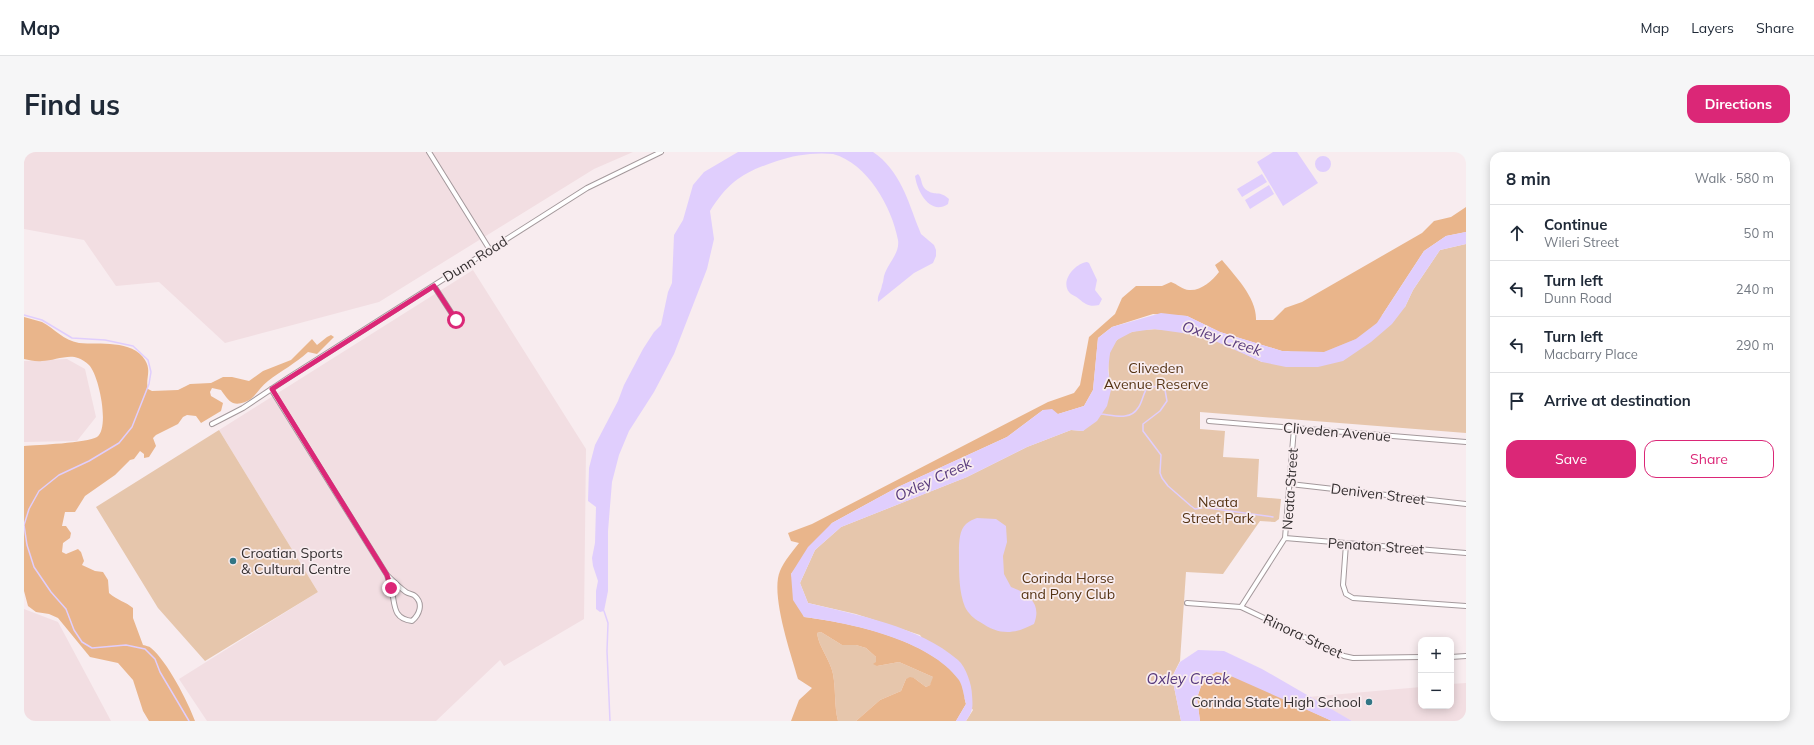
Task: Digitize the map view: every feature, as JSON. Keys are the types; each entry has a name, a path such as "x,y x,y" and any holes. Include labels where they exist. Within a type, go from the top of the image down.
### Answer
{"street":[{"path":"429,152 490,250"},
{"name":"Dunn Road","path":"212,424 243,408 586,188 661,152"},
{"path":"434,286 456,320"},
{"path":"272,389 387,575 408,593 415,596 419,602 420,610 412,621 404,620 398,616 394,608 387,575"},
{"name":"Cliveden Avenue","path":"1209,421 1466,442"},
{"name":"Neata Street","path":"1241,607 1286,538 1294,428"},
{"name":"Deniven Street","path":"1290,484 1466,504"},
{"name":"Penaton Street","path":"1286,538 1466,553"},
{"path":"1346,544 1343,585 1346,594 1353,598 1466,606"},
{"name":"Rinora Street","path":"1187,603 1241,607 1344,656 1353,658 1418,657"},
{"path":"1454,657 1466,656"}],"shaded area":[{"path":"24,152 633,152 594,169 379,302 225,343 159,282 116,286 84,240 24,229"},
{"path":"1466,207 1466,232 1446,236 1424,251 1377,323 1356,339 1324,352 1282,351 1220,332 1187,316 1153,314 1112,327 1098,338 1093,390 1084,406 1058,414 1043,410 1007,437 898,487 832,523 791,574 804,617 844,624 888,635 929,654 946,666 959,680 966,704 956,721 856,721 880,700 901,691 906,679 910,677 914,678 926,687 930,685 933,677 899,662 877,666 873,664 876,662 876,657 866,648 856,645 842,645 821,632 817,633 820,644 832,669 838,721 791,721 799,700 812,688 798,679 779,609 778,581 780,571 786,560 799,543 791,541 788,533 812,524 1048,402 1074,393 1080,385 1089,337 1115,314 1122,298 1136,286 1162,286 1171,282 1187,290 1198,289 1210,282 1219,272 1215,265 1222,260 1239,280 1249,296 1253,304 1256,320 1273,320 1285,308 1302,302 1422,233 1434,221 1451,217"},
{"path":"473,270 586,449 584,619 504,666 500,660 436,721 207,721 179,679 318,592 219,430"},
{"path":"24,317 42,322 73,342 115,344 132,349 139,353 147,364 147,385 148,389 152,391 178,390 190,384 211,383 223,377 232,377 249,381 263,371 291,360 312,339 317,345 331,335 334,337 317,354 308,352 268,381 251,399 245,402 238,404 233,403 221,390 212,388 210,392 211,396 223,403 221,411 201,423 196,416 187,415 183,417 178,424 153,438 156,446 149,457 144,458 144,454 140,451 134,459 130,460 115,475 85,496 75,512 65,512 62,526 66,526 71,533 70,538 63,543 62,552 66,554 78,549 81,552 84,561 82,565 95,571 103,572 108,580 109,593 133,608 133,618 143,645 151,648 164,662 182,693 195,721 149,721 143,711 133,680 118,663 90,657 58,618 49,614 36,612 28,606 24,591 24,446 83,441 97,437 101,432 103,413 102,401 96,379 93,371 85,362 74,357 65,357 46,361 24,359"},
{"path":"67,359 85,369 96,417 77,441 24,442 24,361"},
{"path":"24,609 58,622 111,721 24,721"},
{"path":"1216,672 1224,673 1245,681 1332,721 1200,721 1197,698 1203,680"},
{"name":"Corinda State High School","path":"1466,683 1466,721 1352,721 1308,697 1418,687 1418,709 1454,709 1454,684"}],"green space":[{"path":"1466,244 1466,433 1200,412 1200,429 1225,431 1223,457 1259,459 1257,497 1281,499 1279,519 1275,522 1260,521 1223,574 1186,572 1180,661 1172,677 1181,721 966,721 973,710 920,635 856,614 808,603 800,583 815,550 841,527 967,477 1027,447 1071,430 1083,431 1111,390 1108,364 1110,351 1117,340 1125,335 1135,331 1158,329 1194,334 1210,338 1262,362 1405,307 1413,290 1440,250"},
{"path":"219,430 318,592 205,661 158,608 96,507"},
{"path":"821,632 842,645 856,645 866,648 876,657 877,666 899,662 933,677 932,682 926,687 914,678 906,679 901,691 880,700 856,721 838,721 832,669 820,644 817,633"}],"water":[{"path":"738,152 873,152 882,159 897,177 907,197 921,234 934,245 936,256 933,263 914,273 878,302 884,274 896,253 898,245 895,227 884,201 867,176 845,159 833,154 805,154 777,161 746,174 724,192 710,211 714,239 707,269 674,354 654,392 629,431 619,455 612,482 608,531 608,591 604,611 600,612 596,609 596,591 598,581 592,558 595,543 596,507 588,501 589,468 595,445 643,349 654,332 661,325 668,292 672,283 674,235 683,220 693,185 704,172"},
{"path":"1273,152 1297,152 1318,183 1283,206 1257,162"},
{"path":"1323,156 1329,158 1331,164 1329,170 1323,172 1317,170 1315,164 1317,158"},
{"path":"918,174 925,189 933,193 946,196 949,199 948,204 941,207 936,207 926,200 916,182 915,176"},
{"path":"1262,174 1267,182 1242,197 1237,189"},
{"path":"1269,185 1274,194 1250,209 1245,200"},
{"name":"Oxley Creek","path":"1466,232 1466,244 1440,250 1413,290 1405,307 1392,324 1371,342 1343,361 1318,367 1286,367 1262,362 1204,336 1154,329 1132,332 1117,340 1110,353 1108,370 1111,390 1107,406 1097,421 1083,431 1071,430 1027,447 967,477 841,527 815,550 800,583 808,603 887,623 925,638 942,648 961,663 970,681 972,706 966,721 956,721 966,704 959,680 946,666 929,654 910,644 866,629 804,617 793,600 791,574 808,547 832,523 898,487 1007,437 1043,410 1052,409 1058,414 1084,406 1093,390 1098,338 1112,327 1161,313 1187,316 1220,332 1282,351 1324,352 1356,339 1377,323 1424,251 1446,236"},
{"path":"1087,262 1089,263 1097,280 1095,290 1102,299 1099,305 1091,306 1086,304 1070,293 1067,287 1066,282 1070,273 1078,265"},
{"path":"977,518 996,519 1006,526 1007,542 1003,556 1004,574 1011,587 1023,593 1035,605 1036,617 1034,624 1026,628 1013,632 994,629 969,614 965,607 960,583 960,540 963,527"},
{"name":"Oxley Creek","path":"1198,650 1224,651 1262,669 1352,721 1332,721 1224,673 1216,672 1203,680 1197,698 1200,721 1181,721 1172,677 1180,662"}],"waterway":[{"path":"24,315 42,320 72,338 105,340 133,346 148,360 151,372 149,384 132,427 119,443 89,461 59,475 39,491 29,509 24,525 27,545 34,567 51,592 66,609 74,630 82,642 92,648 126,645 145,649 155,659 160,672 189,721"},
{"path":"1100,414 1121,416 1131,415 1139,406 1147,388 1158,386 1165,390 1167,401 1160,411 1143,424 1143,431 1161,455 1160,473 1168,486 1195,509 1202,508"},
{"path":"1208,508 1273,517"},
{"path":"604,611 608,623 607,651 610,721"}],"place":[{"name":"Croatian Sports & Cultural Centre","path":"233,561"},
{"name":"Corinda State High School","path":"1369,702"}],"route":[{"path":"391,588 387,575 272,389 375,322 434,286 456,320"}],"park label":[{"name":"Cliveden Avenue Reserve","path":"1156,376"},
{"name":"Neata Street Park","path":"1218,510"},
{"name":"Corinda Horse and Pony Club","path":"1068,586"}]}
